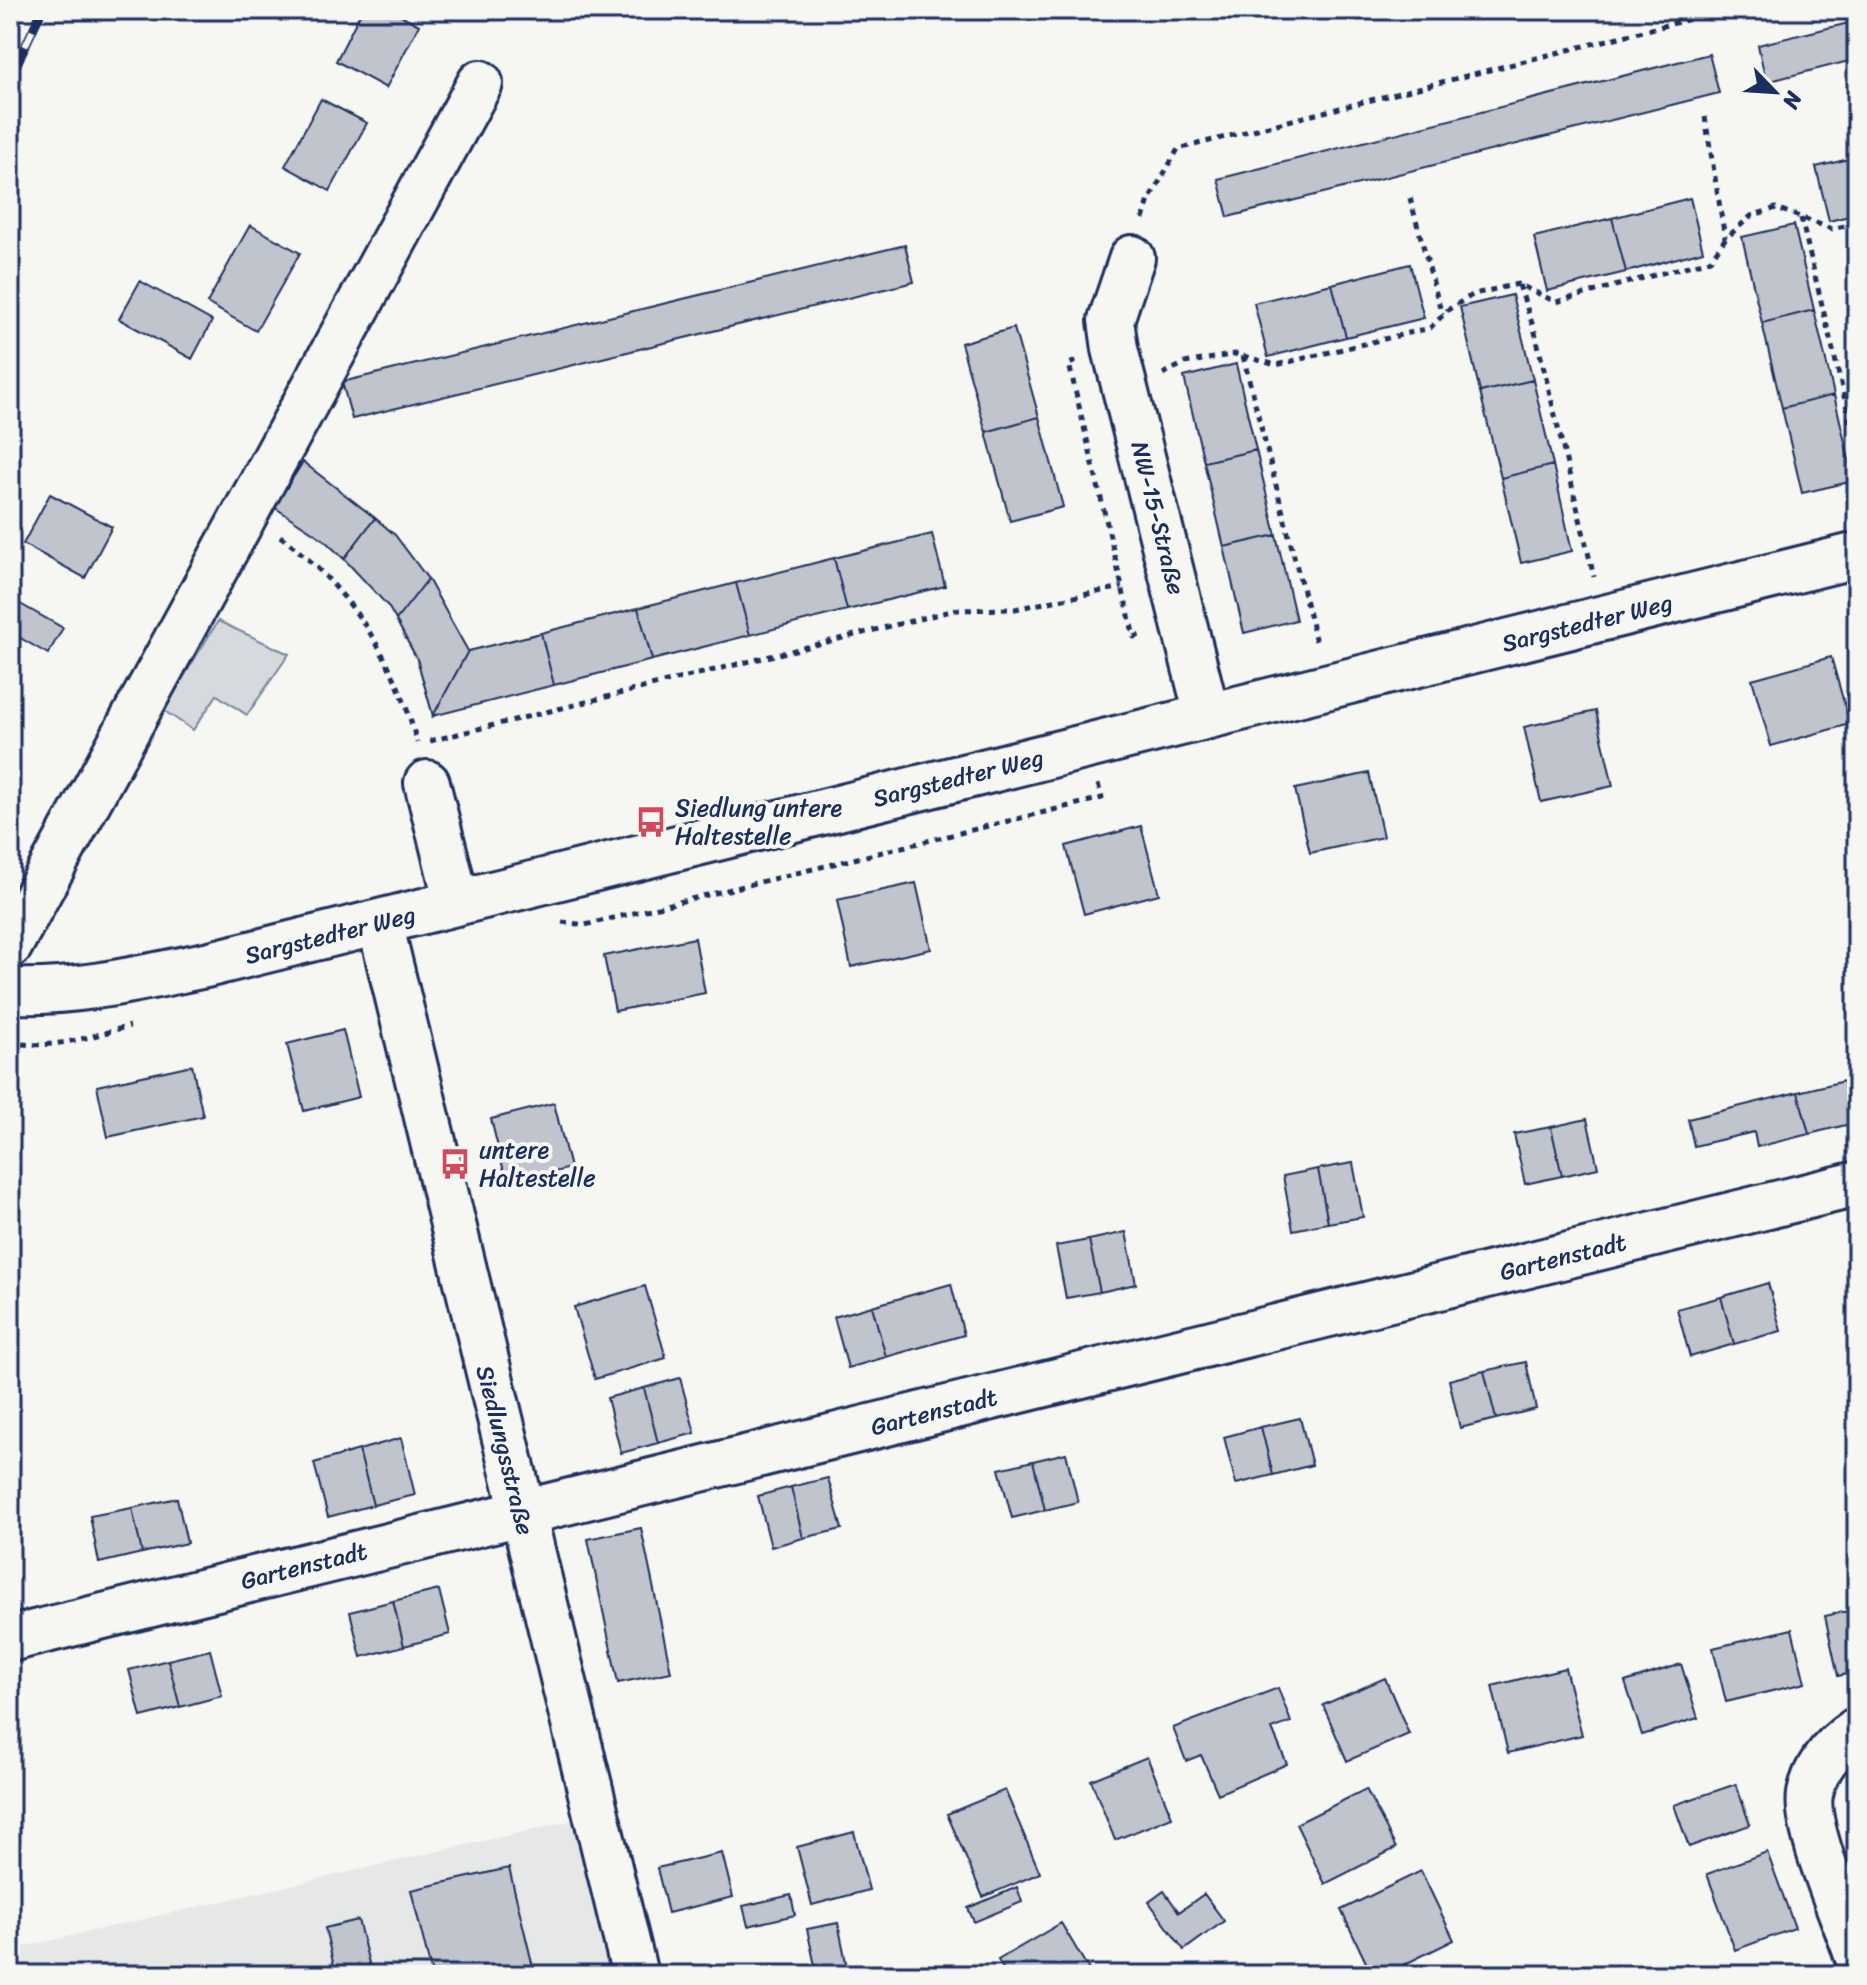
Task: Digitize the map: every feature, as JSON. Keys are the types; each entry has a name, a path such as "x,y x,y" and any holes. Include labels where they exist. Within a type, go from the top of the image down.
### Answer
{"street":[{"path":"10,945 480,83"},
{"name":"NW-15-Straße","path":"1132,258 1111,320 1125,389 1207,715"},
{"name":"Sargstedter Weg","path":"10,991 47,993 111,984 380,923 1857,555"},
{"path":"422,763 457,903"},
{"name":"Siedlungsstraße","path":"380,923 520,1513 635,1975"},
{"name":"Gartenstadt","path":"10,1639 1857,1184"},
{"path":"1857,1730 1837,1744 1818,1771 1810,1794 1811,1820 1857,1955"}],"path":[{"path":"1132,258 1149,200 1178,149 1726,10"},
{"path":"1705,117 1725,239"},
{"path":"1410,198 1442,315"},
{"path":"1125,389 1185,363 1236,354 1276,365 1430,328 1442,315 1474,294 1518,284 1556,302 1710,260 1725,239 1751,216 1776,208 1832,229 1857,223"},
{"path":"1801,217 1857,450"},
{"path":"1518,284 1535,332 1580,511 1602,619"},
{"path":"1243,356 1328,686"},
{"path":"246,514 298,549 355,606 391,670 422,763 955,610 1015,609 1122,587"},
{"path":"557,921 585,925 1102,798"}],"shaded area":[{"path":"218,621 289,654 247,715 217,695 193,730 163,710"},
{"path":"614,1811 656,1975 10,1975 10,1950"}],"building":[{"path":"362,10 391,10 419,25 386,88 336,61"},
{"path":"1857,21 1857,59 1766,82 1758,45"},
{"path":"1709,54 1719,93 1228,217 1218,179"},
{"path":"321,99 367,123 330,191 285,166"},
{"path":"1857,157 1857,214 1829,221 1816,167"},
{"path":"1690,198 1703,251 1626,272 1612,218"},
{"path":"1612,218 1626,272 1547,291 1534,237"},
{"path":"250,225 300,253 256,331 207,303"},
{"path":"1794,225 1814,310 1762,323 1742,237"},
{"path":"905,245 914,282 352,419 342,382"},
{"path":"1410,264 1424,318 1346,337 1332,284"},
{"path":"140,281 212,321 192,359 119,319"},
{"path":"1332,284 1346,337 1268,357 1254,303"},
{"path":"1512,295 1533,380 1480,392 1460,307"},
{"path":"1814,310 1834,395 1782,408 1762,323"},
{"path":"1014,328 1039,417 986,432 961,343"},
{"path":"1236,364 1256,450 1204,462 1184,377"},
{"path":"1533,380 1553,465 1501,478 1480,392"},
{"path":"1834,395 1854,481 1802,493 1782,408"},
{"path":"1039,417 1063,507 1010,521 986,432"},
{"path":"1256,450 1276,535 1224,547 1204,462"},
{"path":"303,462 375,518 344,559 323,539 274,507"},
{"path":"1553,465 1572,551 1521,563 1501,478"},
{"path":"50,494 112,527 85,578 23,544"},
{"path":"375,518 395,535 428,579 396,620 388,606 344,559"},
{"path":"932,534 945,586 847,610 834,558"},
{"path":"1276,535 1296,620 1244,633 1224,547"},
{"path":"834,558 847,610 750,635 736,583"},
{"path":"428,579 468,651 433,716 417,659 396,620"},
{"path":"736,583 750,635 652,660 638,608"},
{"path":"13,600 63,628 48,654 10,632 10,606"},
{"path":"638,608 652,660 554,685 541,633"},
{"path":"541,633 554,685 433,716 468,651"},
{"path":"1831,657 1850,724 1771,746 1752,679"},
{"path":"1596,711 1613,786 1541,802 1524,727"},
{"path":"1369,773 1383,837 1310,853 1295,789"},
{"path":"1141,826 1159,894 1084,914 1066,846"},
{"path":"916,883 931,949 851,967 837,900"},
{"path":"695,938 705,993 615,1011 604,956"},
{"path":"343,1030 359,1097 304,1111 287,1044"},
{"path":"192,1065 203,1116 108,1137 97,1086"},
{"path":"1844,1081 1854,1123 1809,1134 1798,1092"},
{"path":"1798,1092 1809,1134 1757,1147 1754,1132 1694,1146 1688,1119"},
{"path":"554,1103 570,1168 507,1184 491,1119"},
{"path":"1587,1119 1598,1168 1562,1176 1551,1127"},
{"path":"1551,1127 1562,1176 1525,1184 1514,1134"},
{"path":"1353,1163 1363,1217 1328,1223 1318,1169"},
{"path":"1318,1169 1328,1223 1293,1230 1283,1176"},
{"path":"1126,1232 1136,1284 1100,1292 1089,1240"},
{"path":"1089,1240 1100,1292 1066,1298 1056,1246"},
{"path":"1768,1283 1781,1331 1734,1344 1721,1297"},
{"path":"951,1284 964,1335 886,1357 872,1306"},
{"path":"645,1286 666,1358 595,1379 574,1307"},
{"path":"1721,1297 1734,1344 1690,1357 1677,1309"},
{"path":"872,1306 886,1357 848,1368 834,1317"},
{"path":"1526,1362 1536,1409 1496,1419 1484,1371"},
{"path":"1484,1371 1496,1419 1460,1428 1449,1380"},
{"path":"680,1378 695,1433 658,1443 644,1388"},
{"path":"644,1388 658,1443 621,1453 607,1398"},
{"path":"1300,1418 1312,1465 1273,1475 1261,1427"},
{"path":"1261,1427 1273,1475 1236,1484 1224,1437"},
{"path":"401,1438 415,1495 373,1505 359,1450"},
{"path":"359,1450 373,1505 328,1517 314,1463"},
{"path":"1066,1453 1078,1502 1045,1510 1033,1461"},
{"path":"1033,1461 1045,1510 1012,1518 999,1469"},
{"path":"828,1478 842,1529 803,1538 791,1487"},
{"path":"791,1487 803,1538 771,1547 758,1496"},
{"path":"177,1498 187,1543 142,1553 132,1508"},
{"path":"132,1508 142,1553 99,1563 90,1516"},
{"path":"641,1528 671,1672 618,1683 588,1539"},
{"path":"439,1590 450,1634 404,1646 393,1601"},
{"path":"393,1601 404,1646 361,1657 350,1612"},
{"path":"1857,1609 1857,1672 1838,1676 1825,1616"},
{"path":"1792,1629 1805,1683 1726,1702 1713,1648"},
{"path":"210,1650 222,1696 180,1707 168,1660"},
{"path":"168,1660 180,1707 141,1717 129,1670"},
{"path":"1681,1664 1698,1718 1642,1735 1625,1682"},
{"path":"1565,1668 1582,1735 1508,1753 1492,1686"},
{"path":"1385,1678 1409,1734 1347,1761 1323,1705"},
{"path":"1278,1688 1291,1722 1272,1729 1287,1764 1218,1794 1201,1755 1186,1761 1173,1728"},
{"path":"1147,1757 1172,1817 1115,1840 1091,1780"},
{"path":"1736,1784 1750,1825 1689,1847 1674,1805"},
{"path":"1366,1789 1396,1848 1325,1884 1296,1824"},
{"path":"1005,1790 1040,1873 983,1897 947,1814"},
{"path":"854,1832 869,1890 812,1905 797,1847"},
{"path":"1767,1852 1795,1928 1735,1950 1707,1874"},
{"path":"722,1853 733,1897 668,1913 657,1868"},
{"path":"509,1868 535,1975 432,1975 411,1890"},
{"path":"1421,1871 1454,1940 1383,1975 1372,1975 1341,1910"},
{"path":"1017,1887 1022,1902 974,1922 968,1908"},
{"path":"1164,1891 1179,1912 1204,1894 1224,1921 1184,1950 1149,1902"},
{"path":"791,1895 795,1915 748,1926 743,1906"},
{"path":"358,1920 372,1975 336,1975 325,1928"},
{"path":"838,1923 848,1972 817,1975 807,1929"},
{"path":"1061,1923 1092,1975 1007,1975 998,1960"},
{"path":"1809,1966 1812,1975 1784,1975"}],"railway":[{"path":"10,79 42,10"}],"place":[{"name":"Siedlung untere Haltestelle","path":"651,822"},
{"name":"untere Haltestelle","path":"455,1164"}]}
